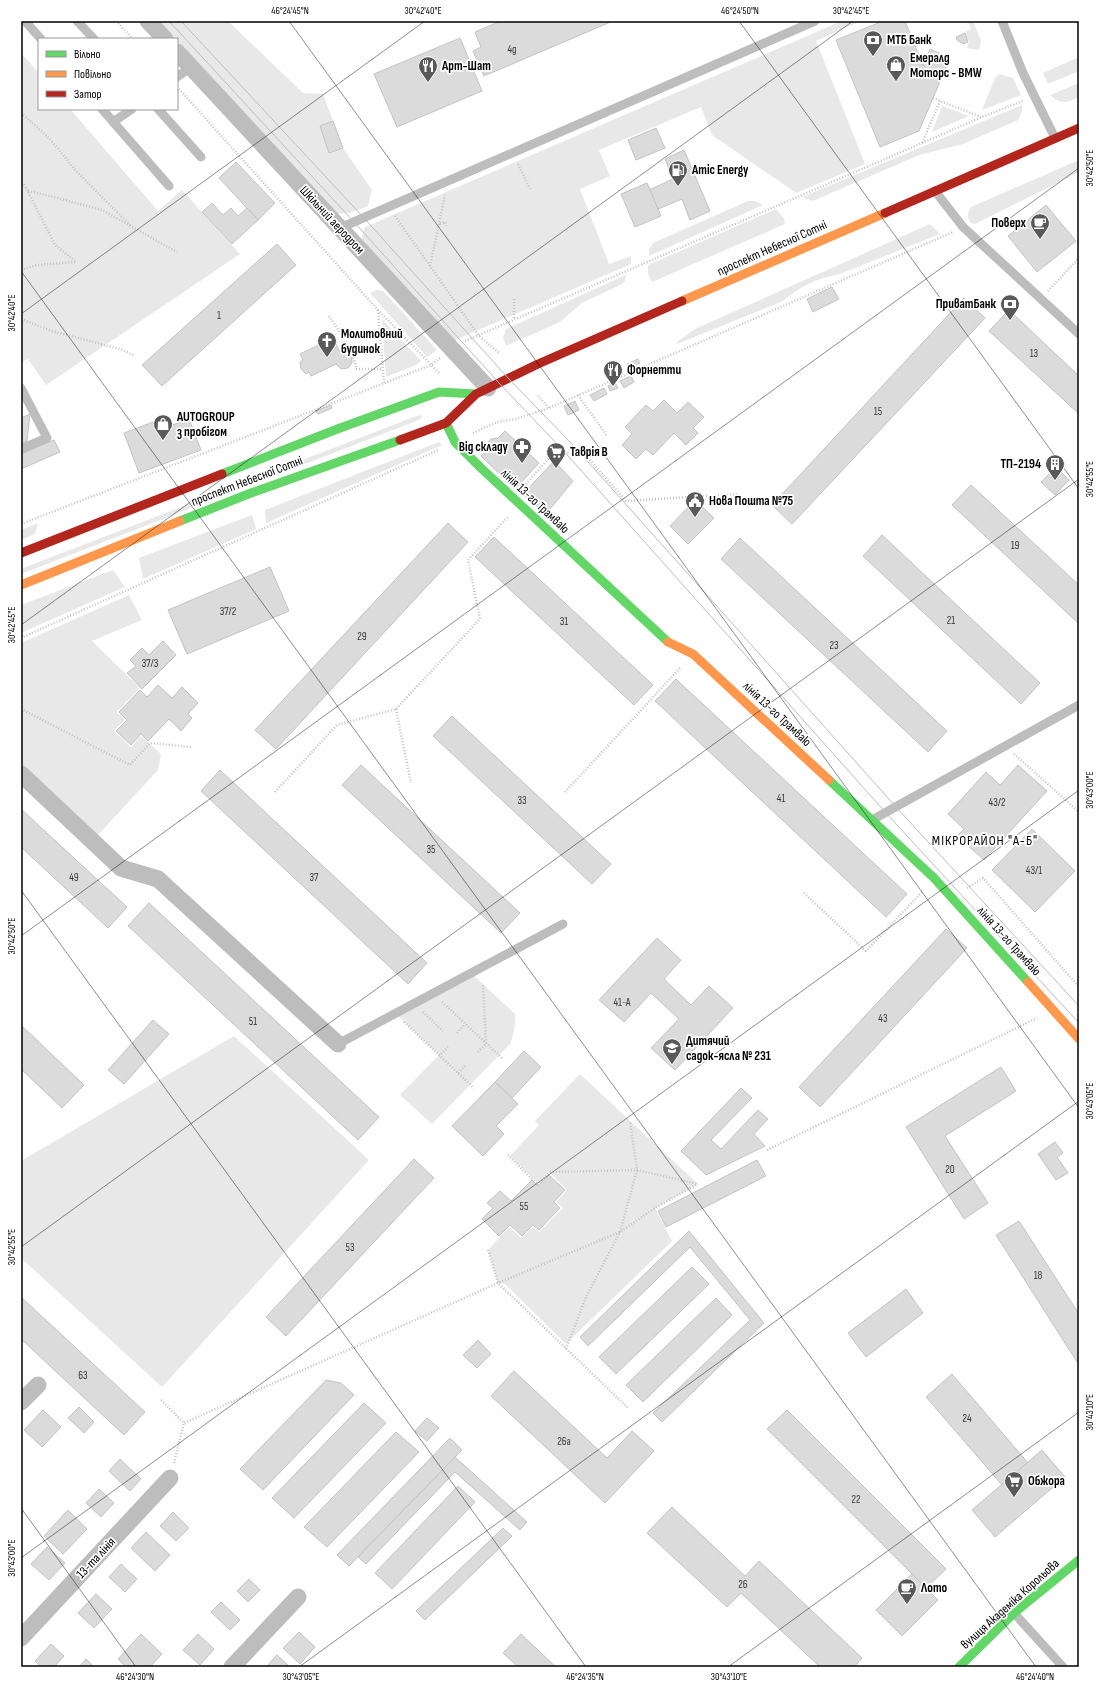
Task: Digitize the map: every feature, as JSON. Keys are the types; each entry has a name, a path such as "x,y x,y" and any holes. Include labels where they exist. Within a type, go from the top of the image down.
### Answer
{"main road":[{"name":"проспект Небесної Сотні","path":"21,585 251,493 446,423 482,391 538,364 1079,128"},
{"name":"проспект Небесної Сотні","path":"21,553 340,428 439,392 482,391"},
{"name":"лінія 13-го Трамваю","path":"446,423 455,442 665,640 693,654 934,878 1079,1038"},
{"name":"вулиця Академіка Корольова","path":"959,1667 1014,1613 1079,1560"}],"street":[{"path":"148,21 164,38"},
{"name":"Шкільний аеродром","path":"178,53 340,228 482,391"},
{"path":"21,774 121,868 158,879 338,1044"},
{"path":"21,1402 38,1385"},
{"name":"13-та лінія","path":"21,1638 170,1478"},
{"path":"232,1667 298,1597"}],"lane":[{"path":"25,21 40,38"},
{"path":"77,21 93,38"},
{"path":"340,228 389,208 814,21"},
{"path":"1002,21 1023,73 1055,138"},
{"path":"178,76 191,67"},
{"path":"103,110 169,186"},
{"path":"113,122 131,110"},
{"path":"159,110 201,157"},
{"path":"935,191 963,227 1079,334"},
{"path":"21,388 47,438 21,449"},
{"path":"21,410 30,406"},
{"path":"872,820 1079,705"},
{"path":"338,1044 563,924"},
{"path":"1014,1613 1063,1667"}],"path":[{"path":"116,21 132,38"},
{"path":"178,88 378,310 440,374"},
{"path":"463,342 982,117 1035,96"},
{"path":"933,98 982,117"},
{"path":"922,143 940,101"},
{"path":"21,113 50,139 78,173 134,229"},
{"path":"513,153 530,189"},
{"path":"430,267 448,181"},
{"path":"21,270 37,265 76,262 55,245 24,184"},
{"path":"28,191 102,210 177,252"},
{"path":"389,208 479,336 499,353"},
{"path":"440,224 445,222 446,226"},
{"path":"21,638 497,422 516,419 549,408 963,227"},
{"path":"1041,299 1079,258"},
{"path":"514,299 514,319"},
{"path":"378,310 384,383"},
{"path":"329,316 351,353 356,364 356,369 382,369"},
{"path":"21,319 52,331 123,350 135,356"},
{"path":"21,524 432,365"},
{"path":"578,395 608,436"},
{"path":"538,396 549,408"},
{"path":"513,498 550,457 581,450 626,501 739,494"},
{"path":"275,792 337,725 396,709 480,618 468,560 520,504"},
{"path":"52,508 54,512"},
{"path":"565,792 693,654"},
{"path":"21,709 130,764 150,743 192,747"},
{"path":"396,709 411,783"},
{"path":"1006,746 1079,812"},
{"path":"804,893 866,951 934,878"},
{"path":"952,897 983,878 1079,987"},
{"path":"478,1052 486,1044 483,984"},
{"path":"433,994 502,1059"},
{"path":"414,1004 443,1031"},
{"path":"767,1150 1053,1010"},
{"path":"396,1014 474,1088"},
{"path":"457,1033 466,1024"},
{"path":"439,1056 448,1047"},
{"path":"458,1074 466,1065"},
{"path":"566,1349 586,1297 620,1232 637,1170 630,1121"},
{"path":"184,1423 498,1283 620,1232 655,1208 698,1184 637,1170 550,1172 538,1185 508,1155"},
{"path":"488,1250 498,1283 628,1408"},
{"path":"161,1400 184,1423"},
{"path":"170,1478 184,1423"}],"shaded area":[{"path":"158,21 228,21 303,93 323,94 333,121 320,126 329,153 343,148 372,190 368,206 350,213 336,214 178,42 178,38 174,38"},
{"path":"842,21 861,21 816,41 865,164 796,193 712,135 701,107 599,150 610,176 580,189 609,264 631,256 631,264 453,341 362,242 362,235 365,227"},
{"path":"968,21 973,21 981,41 979,50 967,48 969,42 965,32 971,29"},
{"path":"21,53 38,72 38,110 71,110 158,211 182,190 240,254 46,385 28,359 21,362"},
{"path":"1079,57 1079,71 1048,84 1043,73"},
{"path":"999,74 1013,78 1021,95 982,110 995,78"},
{"path":"1079,83 1079,97 1067,102 1061,102 1050,95"},
{"path":"1022,105 1022,112 1018,120 963,144 919,155 813,201 802,197"},
{"path":"942,106 969,116 932,132"},
{"path":"1079,160 1079,172 975,224 971,223 968,215 971,207"},
{"path":"748,201 755,201 763,205 649,256 649,250 653,243"},
{"path":"776,209 784,218 785,224 652,282 648,274 648,265"},
{"path":"930,224 940,234 840,274 817,280 796,291 783,301 677,344 677,342 695,329"},
{"path":"626,275 625,281 622,284 582,303 560,322 506,346 503,338 506,329"},
{"path":"377,290 383,291 437,350 427,357 370,293"},
{"path":"382,319 421,361 416,365 386,377"},
{"path":"419,415 422,416 421,419 21,574 21,569"},
{"path":"439,442 442,445 266,523 265,510"},
{"path":"252,515 256,529 143,579 139,558"},
{"path":"38,523 35,534 21,540 21,530"},
{"path":"113,570 125,587 21,633 21,605"},
{"path":"129,595 142,620 92,641 140,688 117,712 125,719 114,731 131,747 141,736 161,754 158,770 97,836 21,765 21,643"},
{"path":"471,973 515,1014 514,1033 510,1044 432,1124 400,1095 439,1055 396,1014"},
{"path":"234,1036 369,1160 162,1387 21,1258 21,1161"},
{"path":"580,1074 698,1184 655,1208 672,1241 566,1344 505,1284 498,1283 488,1250 509,1227 521,1238 533,1227 539,1232 563,1208 556,1202 567,1190 549,1172 538,1183 510,1156 539,1125 535,1121"}],"building":[{"path":"501,21 613,21 484,76 473,51 481,47 475,32"},
{"name":"Емералд Моторс - BMW","path":"883,21 905,21 923,66 930,49 950,58 919,131 880,147 836,40"},
{"path":"965,33 968,42 963,44 957,40 956,37"},
{"name":"Арт-Шат","path":"460,38 482,91 397,127 374,74"},
{"path":"333,121 343,148 329,153 320,126"},
{"path":"656,128 665,148 636,160 628,140"},
{"name":"Amic Energy","path":"684,150 710,211 690,220 682,199 658,209 649,190 673,179 665,159"},
{"path":"236,162 275,203 258,220 219,178"},
{"path":"647,183 661,216 635,227 621,194"},
{"path":"212,203 223,215 231,208 238,216 247,208 258,220 232,244 202,212"},
{"path":"1046,205 1076,241 1037,272 1008,236"},
{"path":"277,244 296,265 162,386 142,365"},
{"path":"832,287 839,299 813,312 807,299"},
{"path":"964,298 985,318 792,524 772,505"},
{"path":"1009,310 1079,376 1079,414 989,331"},
{"name":"Молитовний будинок","path":"333,338 340,352 347,352 352,357 352,363 348,368 341,369 336,364 311,376 309,372 306,374 301,369 300,362 303,360 300,354"},
{"path":"638,359 640,363 629,368 627,364"},
{"path":"631,376 634,382 624,388 620,381"},
{"name":"Форнетти","path":"615,383 618,388 610,391 608,386"},
{"path":"604,388 607,394 594,401 590,395"},
{"path":"664,400 677,413 688,402 704,417 693,428 698,433 686,445 674,433 653,455 646,449 636,459 622,445 632,434 625,427 646,405 653,411"},
{"path":"575,401 579,410 568,415 564,406"},
{"path":"331,405 332,408 318,414 316,411"},
{"path":"30,414 27,441 21,444 21,418"},
{"name":"AUTOGROUP з пробігом","path":"189,419 201,450 139,473 124,433 153,422 156,431"},
{"path":"505,431 539,463 515,489 481,456 488,449 488,442 491,439 498,438"},
{"path":"54,440 60,452 21,469 21,454"},
{"path":"554,461 573,481 546,514 523,494"},
{"name":"ТП-2194","path":"1056,467 1069,480 1055,495 1041,482"},
{"path":"971,485 1079,585 1079,624 952,505"},
{"path":"695,500 714,518 688,544 670,526"},
{"path":"448,523 468,542 276,749 255,730"},
{"path":"882,535 1040,683 1021,704 863,556"},
{"path":"494,537 653,685 634,705 475,557"},
{"path":"740,538 947,731 928,752 721,559"},
{"path":"270,567 289,611 187,654 168,610"},
{"path":"163,641 176,655 142,689 127,673 136,666 130,660 142,648 149,655"},
{"path":"676,679 907,894 886,917 655,701"},
{"path":"158,685 172,698 182,687 198,703 188,714 192,718 181,731 169,719 148,741 141,734 131,745 116,731 127,720 119,712 140,690 147,697"},
{"path":"452,716 611,864 592,884 433,736"},
{"path":"361,765 520,913 501,933 342,785"},
{"path":"1018,765 1047,791 984,860 957,836 964,829 948,814 986,772 1000,785"},
{"path":"220,770 427,963 408,984 201,791"},
{"path":"21,809 127,907 108,928 21,847"},
{"path":"1032,829 1075,871 1035,912 992,870"},
{"path":"149,903 379,1117 358,1140 128,926"},
{"path":"946,929 967,948 820,1107 799,1087"},
{"path":"657,938 681,960 664,979 691,1005 709,986 733,1008 675,1070 651,1048 679,1019 651,993 624,1022 599,1000"},
{"path":"153,1020 169,1034 124,1084 108,1070"},
{"path":"21,1025 84,1085 62,1108 21,1069"},
{"path":"524,1051 541,1067 512,1098 495,1082"},
{"path":"1001,1067 1016,1091 945,1136 988,1203 964,1219 906,1127"},
{"path":"495,1082 518,1104 496,1126 504,1134 483,1156 452,1126"},
{"path":"741,1088 752,1098 711,1140 721,1149 758,1110 768,1119 754,1134 765,1146 706,1175 681,1151"},
{"path":"1055,1142 1063,1153 1057,1157 1068,1173 1056,1180 1038,1154"},
{"path":"414,1159 434,1178 286,1336 266,1317"},
{"path":"757,1160 766,1176 666,1227 658,1211"},
{"path":"549,1175 565,1190 554,1202 560,1208 539,1230 533,1225 522,1236 510,1225 499,1236 482,1219 493,1208 487,1203 500,1191 511,1201 532,1180 538,1186"},
{"path":"1019,1221 1079,1314 1079,1365 996,1235"},
{"path":"689,1231 764,1323 662,1422 653,1413 750,1320 690,1247 588,1346 580,1337"},
{"path":"692,1267 709,1284 616,1374 599,1357"},
{"path":"906,1289 923,1313 866,1357 848,1333"},
{"path":"21,1297 145,1412 124,1435 21,1339"},
{"path":"716,1298 732,1315 643,1402 626,1385"},
{"path":"478,1340 491,1354 477,1368 463,1355"},
{"path":"514,1371 607,1458 632,1431 654,1451 605,1503 491,1396"},
{"path":"952,1374 1028,1463 1002,1485 926,1397"},
{"path":"326,1380 341,1383 354,1395 263,1490 240,1469"},
{"path":"364,1403 386,1423 294,1518 272,1498"},
{"path":"79,1407 94,1422 84,1433 68,1418"},
{"path":"43,1410 61,1427 42,1447 24,1430"},
{"path":"787,1410 946,1569 926,1588 767,1429"},
{"path":"427,1418 439,1428 427,1441 415,1431"},
{"path":"396,1432 419,1452 327,1547 304,1527"},
{"path":"450,1438 462,1450 349,1566 337,1555"},
{"name":"Обжора","path":"1042,1450 1065,1477 995,1537 972,1510"},
{"path":"455,1457 527,1522 520,1530 455,1472 366,1564 358,1557"},
{"path":"120,1459 141,1479 130,1491 109,1471"},
{"path":"458,1486 475,1502 392,1589 375,1573"},
{"path":"99,1489 114,1503 101,1517 86,1503"},
{"path":"672,1507 745,1576 759,1561 862,1658 854,1667 820,1667 741,1593 727,1607 647,1533"},
{"path":"68,1510 87,1529 63,1554 44,1536"},
{"path":"173,1512 189,1528 176,1541 160,1526"},
{"path":"503,1528 512,1536 425,1620 416,1611"},
{"path":"146,1532 170,1555 155,1571 131,1548"},
{"path":"47,1547 65,1563 49,1580 31,1564"},
{"path":"121,1564 137,1579 125,1592 109,1577"},
{"name":"Лото","path":"912,1574 938,1600 902,1636 876,1610"},
{"path":"249,1579 260,1590 248,1602 237,1591"},
{"path":"96,1594 112,1609 94,1628 78,1613"},
{"path":"221,1602 240,1620 230,1630 211,1612"},
{"path":"299,1632 315,1647 300,1664 283,1648"},
{"path":"141,1634 162,1654 150,1667 126,1667 118,1659"},
{"path":"198,1634 214,1649 200,1665 183,1650"},
{"path":"521,1634 556,1667 518,1667 503,1653"},
{"path":"51,1644 64,1656 54,1667 41,1667 35,1661"},
{"path":"277,1655 290,1667 266,1667"},
{"path":"86,1659 94,1667 79,1667"}],"tram line":[{"path":"169,21 354,222 499,383 561,448 886,813 1079,1023"},
{"path":"181,21 364,218 508,378 573,445 896,807 1079,1006"}],"traffic: fast":[{"path":"222,474 340,428 439,392 476,394"},
{"path":"446,423 455,442 481,468 668,642"},
{"path":"180,521 251,493 400,440"},
{"path":"829,780 934,878 1028,982"},
{"path":"959,1667 1014,1613 1079,1560"}],"traffic: slow":[{"path":"682,301 885,213"},
{"path":"21,585 180,521"},
{"path":"668,642 693,654 829,780"},
{"path":"1028,982 1079,1039"}],"traffic: jam":[{"path":"885,213 1079,128"},
{"path":"400,440 446,423 476,394 538,364 682,301"},
{"path":"21,553 222,474"}],"place":[{"name":"МТБ Банк","path":"873,57"},
{"name":"Емералд Моторс - BMW","path":"896,82"},
{"name":"Арт-Шат","path":"428,83"},
{"name":"Amic Energy","path":"678,187"},
{"name":"Поверх","path":"1040,240"},
{"name":"ПриватБанк","path":"1010,321"},
{"name":"Молитовний будинок","path":"327,358"},
{"name":"Форнетти","path":"613,387"},
{"name":"AUTOGROUP з пробігом","path":"163,441"},
{"name":"Від складу","path":"522,464"},
{"name":"Таврія В","path":"556,469"},
{"name":"ТП-2194","path":"1055,481"},
{"name":"Нова Пошта №75","path":"695,518"},
{"name":"Дитячий садок-ясла № 231","path":"672,1065"},
{"name":"Обжора","path":"1014,1498"},
{"name":"Лото","path":"907,1605"}],"district":[{"name":"МІКРОРАЙОН \"А-Б\"","path":"985,840"}]}
